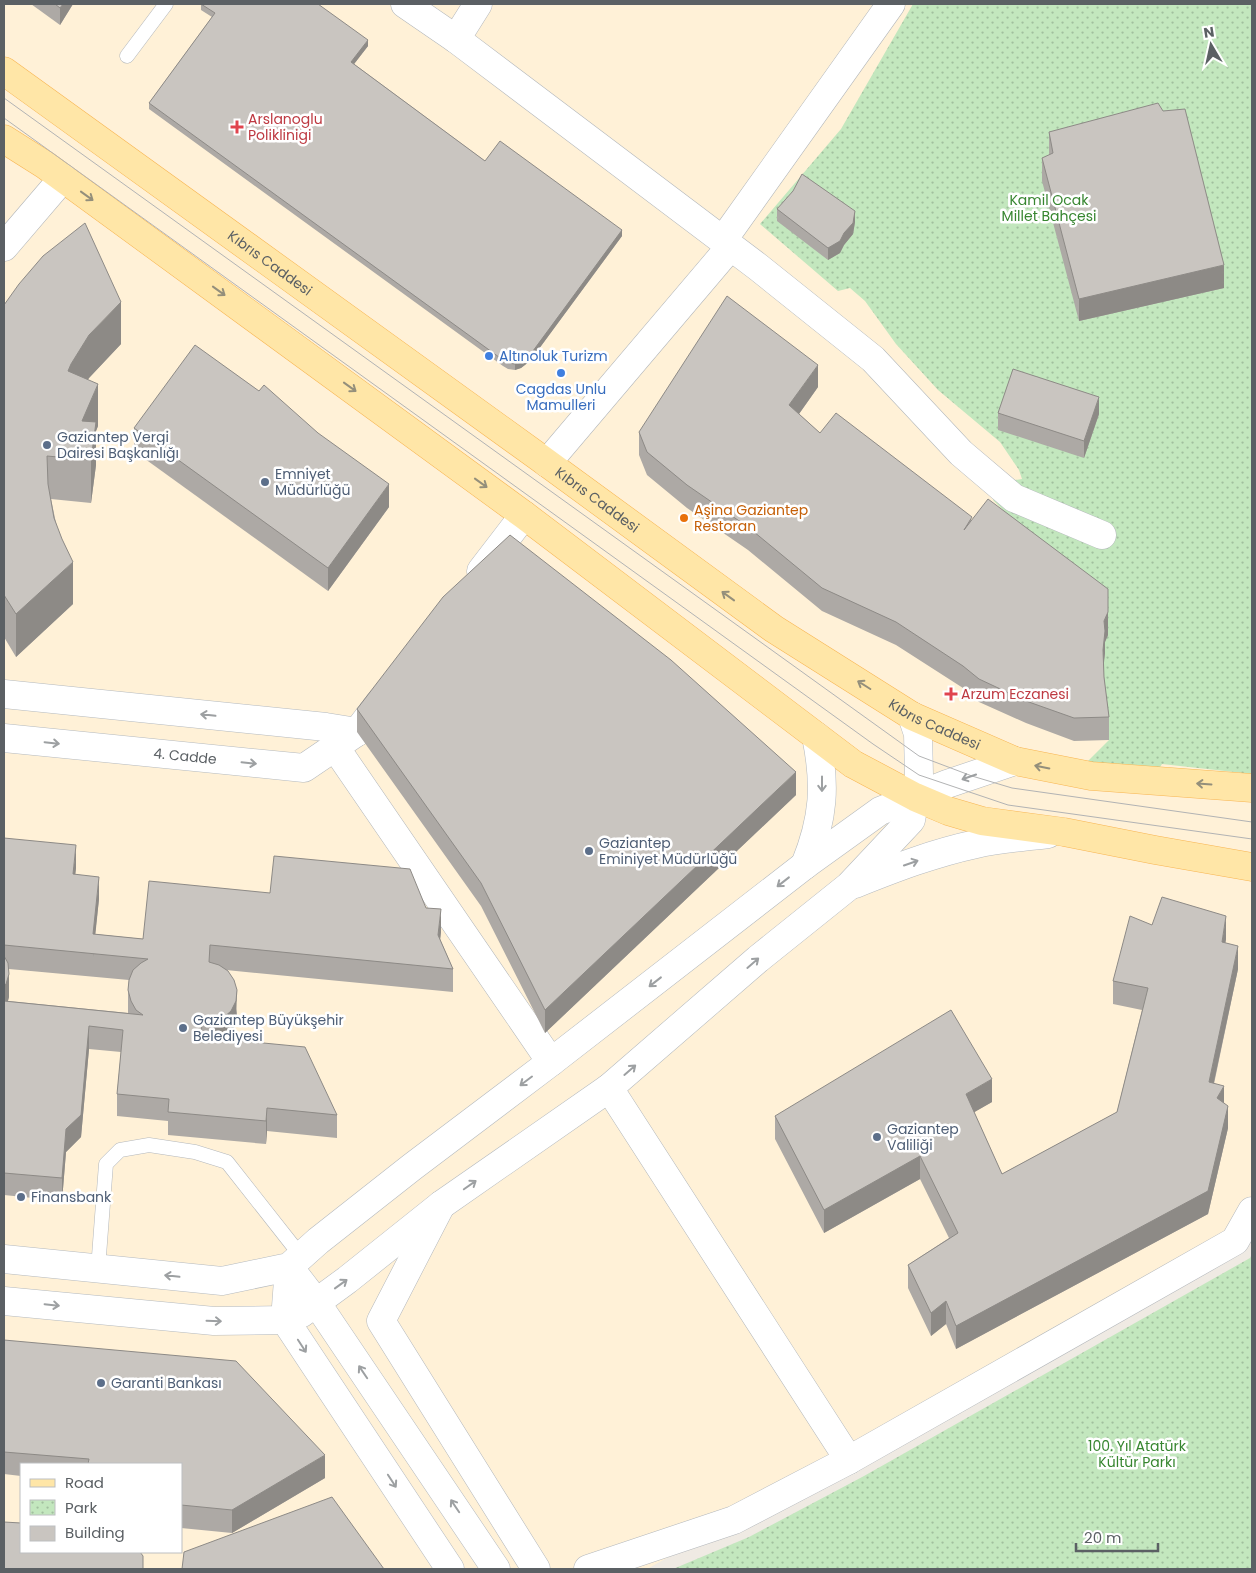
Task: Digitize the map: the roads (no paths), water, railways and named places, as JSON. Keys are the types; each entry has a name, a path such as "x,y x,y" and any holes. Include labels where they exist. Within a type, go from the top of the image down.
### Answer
{"main road":[{"name":"Kıbrıs Caddesi","path":"4,71 774,629 912,716 1015,761 1090,776 1252,788"},
{"path":"4,139 45,165 524,514 853,764 948,811 982,821 1064,832 1252,867"}],"street":[{"path":"405,4 456,39 727,243 873,359 961,453 1014,498 1102,535"},
{"path":"456,39 478,4"},
{"path":"547,463 727,243 892,4"},
{"path":"4,247 63,178"},
{"path":"466,590 524,514"},
{"path":"4,694 330,737 357,732 397,680"},
{"path":"4,1301 214,1321 301,1312 347,1280 441,1205 609,1088 758,959 849,886 910,820 919,775 918,734 912,716"},
{"path":"805,865 813,845 822,805 821,759 816,736"},
{"path":"330,737 551,1062"},
{"name":"4. Cadde","path":"4,738 304,768 330,737"},
{"path":"4,1259 222,1281 295,1262 318,1241 412,1167 805,865 880,811 946,784 1015,761"},
{"path":"849,886 933,856 967,847 1020,837 1064,832"},
{"path":"609,1088 849,1460"},
{"path":"441,1205 381,1321 536,1569"},
{"path":"588,1569 734,1520 849,1460 1235,1241 1252,1211"},
{"path":"295,1262 301,1312 449,1568"},
{"path":"301,1312 482,1547 496,1569"}],"lane":[{"path":"127,56 166,4"},
{"path":"98,1269 106,1164 120,1150 149,1145 195,1152 228,1162 295,1262"}],"tram line":[{"path":"4,98 919,756 972,776 1012,788 1252,822"},
{"path":"4,118 873,744 919,775 1008,805 1252,839"}],"place":[{"name":"Arslanoglu Poliklinigi","path":"237,127"},
{"name":"Altınoluk Turizm","path":"489,356"},
{"name":"Cagdas Unlu Mamulleri","path":"561,373"},
{"name":"Gaziantep Vergi Dairesi Başkanlığı","path":"47,445"},
{"name":"Emniyet Müdürlüğü","path":"265,482"},
{"name":"Aşina Gaziantep Restoran","path":"684,518"},
{"name":"Arzum Eczanesi","path":"951,694"},
{"name":"Gaziantep Eminiyet Müdürlüğü","path":"589,851"},
{"name":"Gaziantep Büyükşehir Belediyesi","path":"183,1028"},
{"name":"Gaziantep Valiliği","path":"877,1137"},
{"name":"Finansbank","path":"21,1197"},
{"name":"Garanti Bankası","path":"101,1383"}],"park label":[{"name":"Kamil Ocak Millet Bahçesi","path":"1049,208"},
{"name":"100. Yıl Atatürk Kültür Parkı","path":"1137,1454"}]}
